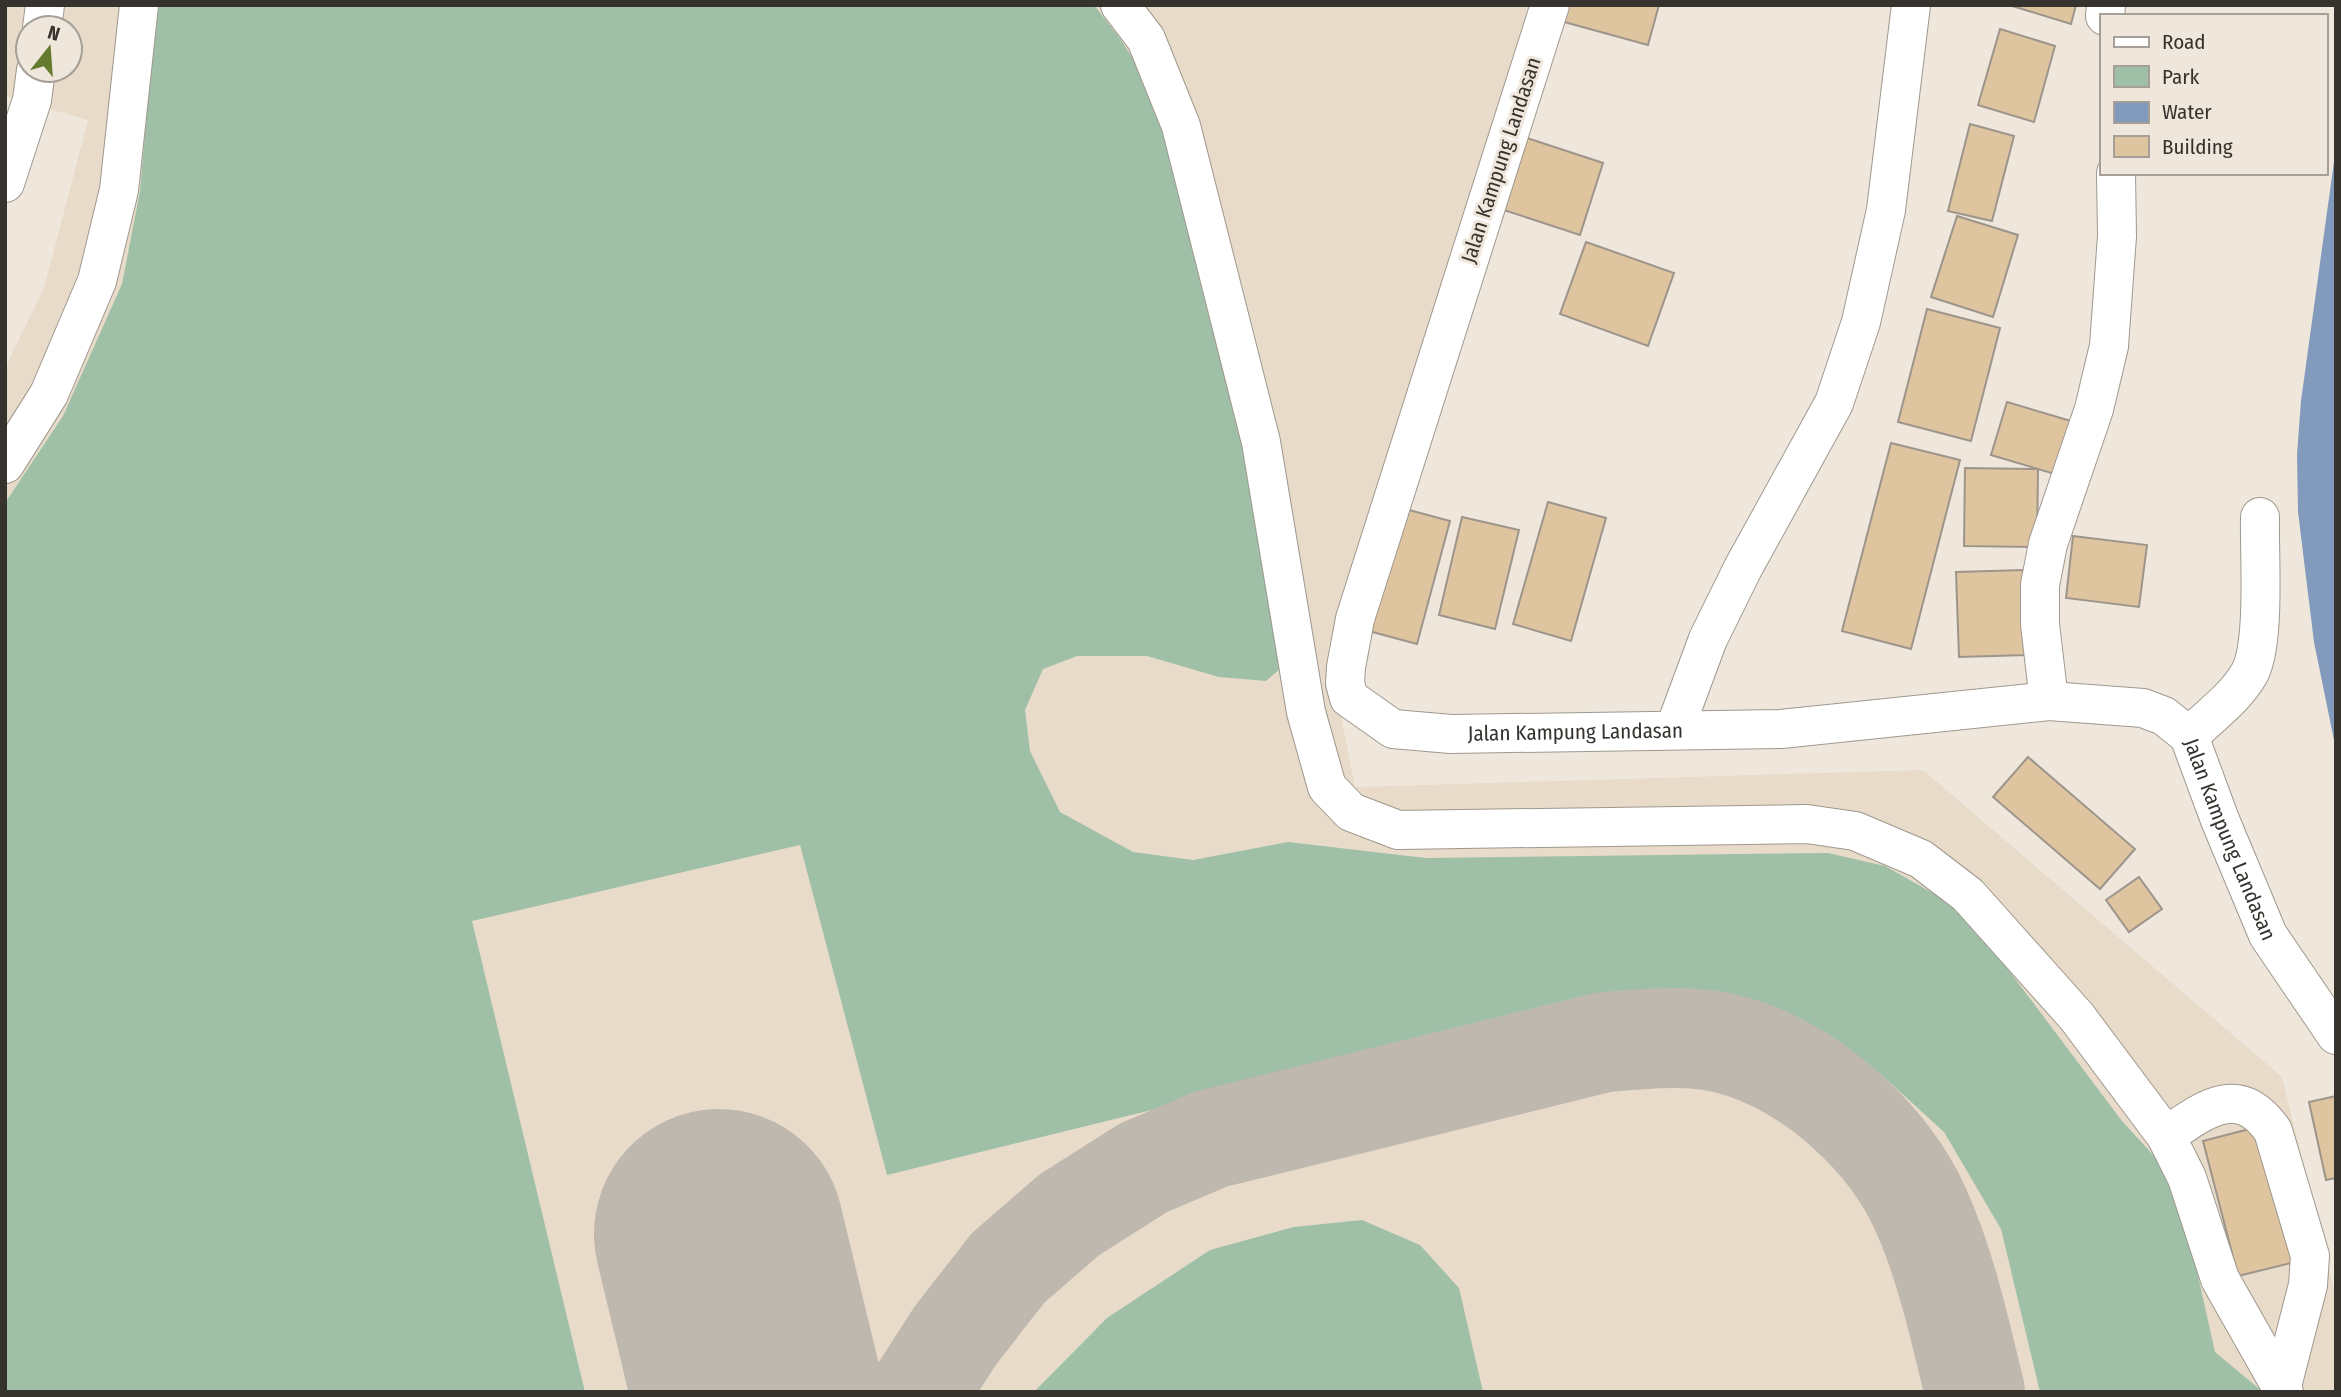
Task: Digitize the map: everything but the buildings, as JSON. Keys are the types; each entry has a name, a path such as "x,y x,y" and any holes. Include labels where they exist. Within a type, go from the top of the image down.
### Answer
{"street":[{"path":"5,464 49,394 97,281 118,190 139,5"},
{"path":"1120,5 1146,39 1181,126 1261,442 1306,712 1326,787 1351,812 1398,830 1807,824 1856,831 1921,859 1968,895 2077,1017 2166,1136 2187,1178 2220,1279 2283,1389"},
{"name":"Jalan Kampung Landasan","path":"1550,5 1354,619 1345,683 1349,698 1393,729 1451,734 1781,729 2049,701 2143,708 2164,716 2189,736 2268,936 2336,1035"},
{"path":"1675,729 1708,639 1743,568 1835,403 1861,322 1886,210 1911,5"},
{"path":"5,183 32,100 34,84"},
{"path":"2049,701 2040,624 2040,585 2048,544 2095,409 2109,346 2117,236 2116,175"},
{"path":"2189,736 2237,692 2251,670 2258,643 2260,517"},
{"path":"2166,1136 2217,1105 2238,1103 2262,1115 2273,1131 2310,1256 2308,1285 2283,1389"}],"shaded area":[{"path":"5,5 1529,5 1328,649 1355,787 1923,770 2282,1077 2336,1298 2336,1392 5,1392 5,368 44,288 88,120 5,96"}],"green space":[{"path":"156,5 1094,5 1121,40 1155,93 1195,197 1288,662 1266,681 1219,677 1147,656 1077,656 1043,669 1025,710 1030,751 1060,812 1133,852 1193,860 1288,842 1426,858 1828,853 1885,866 1940,897 1983,936 2122,1121 2167,1170 2188,1231 2215,1352 2263,1392 2040,1392 2001,1229 1944,1132 1876,1070 1787,1023 1670,997 1576,1006 887,1175 800,845 472,921 585,1392 5,1392 5,503 63,416 122,284 140,191"},
{"path":"1362,1220 1420,1245 1459,1288 1483,1392 1034,1392 1107,1318 1210,1250 1294,1227"}],"water":[{"path":"2336,147 2336,750 2314,642 2298,512 2297,454 2301,401"}],"taxiway":[{"path":"919,1392 955,1336 1008,1268 1069,1215 1143,1168 1211,1139 1605,1042 1674,1038 1726,1043 1769,1059 1822,1091 1869,1133 1889,1157 1920,1208 1952,1298 1975,1392"}],"runway":[{"path":"719,1234 757,1392"}]}
